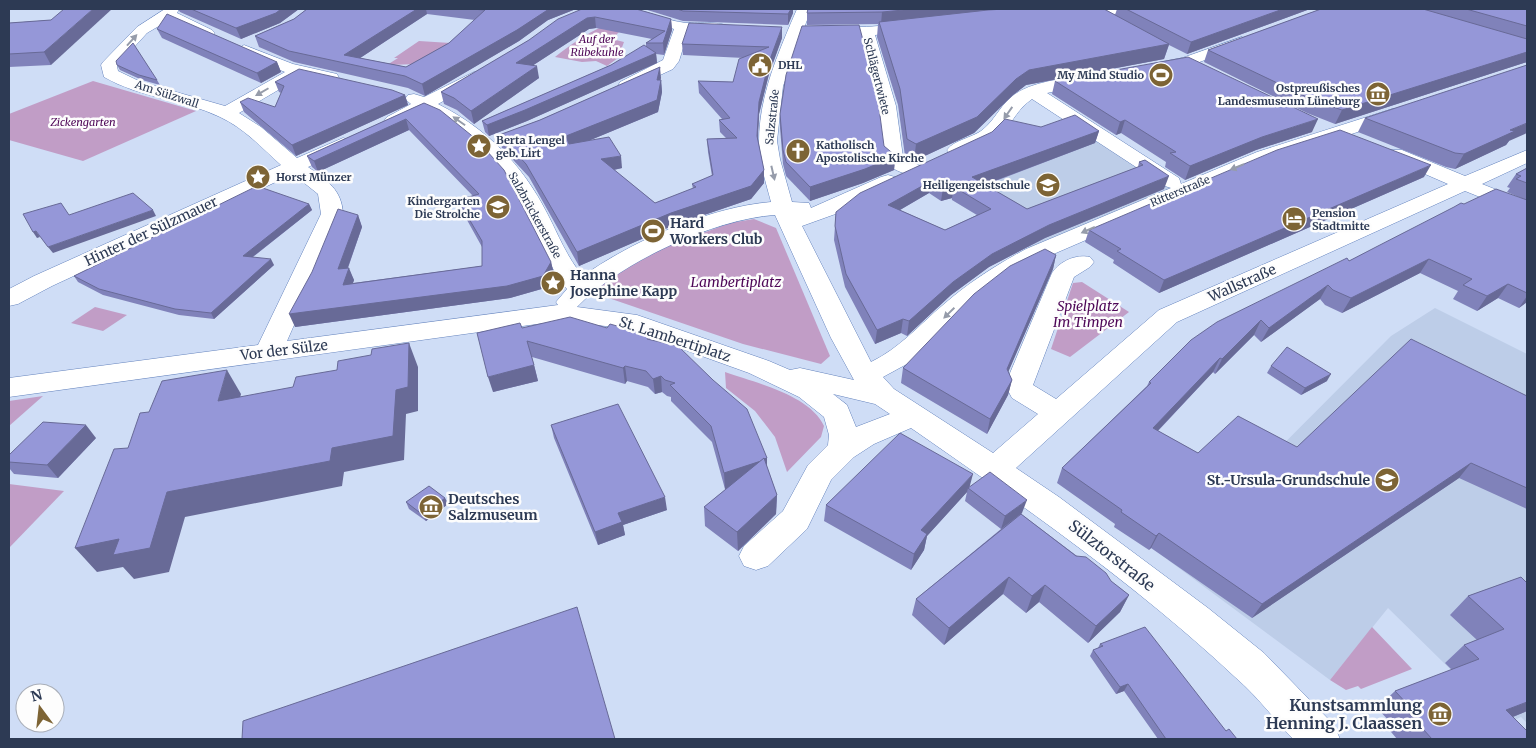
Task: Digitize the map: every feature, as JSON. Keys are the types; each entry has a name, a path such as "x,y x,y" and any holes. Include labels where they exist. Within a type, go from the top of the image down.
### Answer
{"street":[{"path":"625,9 682,27 744,30"},
{"name":"Salzstraße","path":"804,9 791,34 775,86 768,141 771,164 786,216 844,338 864,374 884,396"},
{"path":"1053,14 1135,9"},
{"path":"1096,10 1099,16 1113,24"},
{"path":"167,14 299,72 348,82"},
{"name":"Am Sülzwall","path":"167,14 138,33 109,65 110,72 141,86 226,113"},
{"path":"791,34 927,26"},
{"path":"610,93 668,66 682,27"},
{"name":"Schlägertwiete","path":"866,31 887,106 894,160 913,170"},
{"path":"1144,70 1185,62 1257,36"},
{"path":"230,43 258,40"},
{"path":"1160,49 1204,71"},
{"path":"373,130 426,105 489,69"},
{"path":"226,113 299,72"},
{"path":"559,313 571,297 582,289 619,264 664,242 748,212 786,216 833,207 982,139 996,129 1018,100 1032,92 1106,76"},
{"path":"1032,92 1184,190"},
{"name":"Salzbrückerstraße","path":"402,94 450,115 487,145 517,178 568,274 582,289"},
{"name":"Ritterstraße","path":"864,374 882,370 898,361 960,302 998,274 1054,245 1264,156 1332,132 1413,108"},
{"path":"226,113 253,129 295,167 328,192 333,201 332,214 268,353"},
{"path":"1308,123 1371,145 1527,210"},
{"name":"Hinter der Sülzmauer","path":"9,299 43,281 356,138"},
{"path":"487,145 506,138"},
{"name":"Wallstraße","path":"996,469 1168,316 1527,156"},
{"path":"1057,413 1022,391 1019,385 1064,273 1082,262"},
{"name":"Vor der Sülze","path":"9,388 559,313"},
{"name":"St. Lambertiplatz","path":"559,313 628,321 760,367 809,390 837,412 844,434 843,449"},
{"name":"St. Lambertiplatz","path":"760,367 884,396"},
{"name":"Sülztorstraße","path":"884,396 996,469 1048,506 1195,619 1251,666 1320,739"},
{"path":"756,556 795,520 819,473 843,449 879,429 912,416"}],"shaded area":[{"name":"Heiligengeistschule","path":"1076,124 1174,189 1032,249 920,180"},
{"name":"St.-Ursula-Grundschule","path":"1435,308 1527,354 1527,723 1521,717 1506,724 1388,608 1330,680 1168,560 1391,336"}],"green space":[{"name":"Auf der Rübekuhle","path":"603,26 622,29 612,39 624,42 618,58 607,66 596,61 582,62 555,57 578,40"},
{"path":"419,41 466,44 419,64 387,65"},
{"name":"Zickengarten","path":"93,81 196,111 83,161 9,140 9,114"},
{"name":"Lambertiplatz","path":"754,219 776,228 830,356 821,364 743,344 591,292 635,258 730,223"},
{"name":"Spielplatz Im Timpen","path":"1082,282 1129,312 1070,357 1051,349 1073,283"},
{"path":"95,307 127,315 103,331 71,323"},
{"path":"725,372 795,398 817,415 824,426 821,437 787,472 775,437 755,411 726,388"},
{"path":"43,396 9,426 9,401"},
{"path":"9,484 64,491 9,548"},
{"path":"1372,627 1412,669 1361,689 1358,686 1346,690 1330,680"}],"building":[{"path":"64,9 93,9 44,52 9,54 9,23 51,20"},
{"path":"191,9 281,9 276,13 236,28"},
{"path":"307,9 417,9 344,55 406,67 449,43 485,10 470,9 549,9 517,30 422,84 405,76 289,51 255,36 294,19"},
{"path":"582,9 636,9 671,19 663,43 646,43 665,31 595,17 587,18 516,63 537,66 471,111 454,98 441,92 529,40 558,19"},
{"path":"677,9 791,9 788,14 683,11"},
{"path":"808,9 914,9 882,12 807,13"},
{"path":"1005,9 1104,9 1169,44 1029,70 1016,79 977,117 916,144 907,139 900,89 879,22"},
{"path":"1126,9 1283,9 1191,42"},
{"path":"1321,9 1423,9 1527,39 1527,52 1342,110 1313,100 1208,50"},
{"path":"1466,9 1527,9 1527,26"},
{"path":"167,14 277,62 257,73 157,29"},
{"path":"689,23 782,27 769,62 759,102 757,136 764,170 751,186 671,213 577,252 526,164 499,135 540,120 660,67 657,80 661,80 657,100 566,136 569,144 609,137 621,156 601,159 655,203 696,187 692,184 713,175 707,139 737,138 719,120 730,118 698,81 733,82 739,59 769,47 682,44"},
{"path":"859,25 877,93 884,146 896,156 865,169 810,187 786,162 783,150 780,114 786,75 802,26"},
{"path":"133,43 157,80 139,75 117,65 116,61"},
{"path":"644,45 656,53 487,125 482,121 611,65"},
{"path":"1188,57 1318,119 1262,137 1190,166 1170,153 1176,152 1125,120 1120,122 1055,81"},
{"path":"1527,65 1527,123 1510,130 1515,131 1464,154 1455,153 1365,118"},
{"path":"299,69 392,90 405,95 292,145 240,102 248,98 275,107 284,86 275,82"},
{"path":"424,103 440,110 476,139 504,170 551,262 543,276 507,286 289,314 312,272 338,209 358,215 338,269 349,268 343,285 482,266 482,241 458,200 479,194 406,119 314,161 307,156"},
{"path":"1075,115 1099,131 972,177 1027,209 1143,165 1139,162 1145,160 1169,176 1049,225 992,254 953,282 909,321 903,319 877,330 846,274 835,226 836,212 860,193 992,132 1005,119 1041,127","holes":["931,181 943,188 956,184 954,187 991,209 945,230 888,205"]},
{"path":"1340,130 1431,165 1164,280 1117,251 1121,249 1089,230 1277,150"},
{"path":"1527,168 1527,183 1516,179 1521,176 1516,174"},
{"path":"257,186 309,204 243,256 271,259 211,313 175,309 99,289 74,276"},
{"path":"1496,189 1527,200 1527,293 1508,284 1487,296 1463,285 1472,279 1429,259 1351,298 1333,290 1328,285 1269,328 1261,320 1222,359 1220,358 1153,428 1198,453 1238,416 1297,447 1411,339 1527,396 1527,488 1471,463 1262,604 1159,533 1156,536 1062,468 1151,383 1149,382 1191,340 1217,322 1347,258 1349,261 1461,203 1464,204"},
{"path":"133,193 153,210 48,247 36,231 33,232 23,214 61,203 69,215"},
{"path":"1045,249 1056,255 1007,369 1012,380 990,419 903,368 974,294 1010,266"},
{"path":"570,317 607,328 610,324 649,335 647,339 678,346 713,380 747,409 767,458 724,473 711,426 670,385 675,383 665,380 661,376 653,379 646,371 625,366 623,368 527,341 534,365 488,377 477,333 520,323 522,328"},
{"path":"409,343 408,387 396,390 393,436 332,448 330,461 167,492 150,548 113,555 119,539 75,548 114,449 128,448 140,413 149,412 162,381 227,370 218,401 293,387 296,377 337,370 338,361 371,355 372,349"},
{"path":"1287,347 1331,374 1305,388 1271,366"},
{"path":"618,404 665,497 618,513 622,522 595,532 551,425"},
{"path":"43,422 86,425 47,465 9,462 9,455"},
{"path":"900,433 973,474 921,530 927,534 914,554 826,505"},
{"path":"764,458 777,495 737,532 704,507"},
{"path":"990,472 1027,500 1005,516 968,488"},
{"path":"429,486 445,498 423,515 406,502"},
{"path":"1021,514 1076,556 1086,557 1129,595 1096,626 1045,585 1032,596 1009,577 949,628 916,599"},
{"path":"1521,577 1527,583 1527,702 1506,710 1527,731 1527,739 1432,739 1405,709 1410,707 1395,691 1479,659 1464,645 1504,629 1468,596"},
{"path":"577,607 615,739 242,739 243,721"},
{"path":"1145,627 1226,731 1229,729 1237,739 1166,739 1128,684 1120,687 1093,650 1103,646 1100,644"}],"place":[{"name":"DHL","path":"760,65"},
{"name":"My Mind Studio","path":"1161,75"},
{"name":"Ostpreußisches Landesmuseum Lüneburg","path":"1378,94"},
{"name":"Berta Lengel geb. Lirt","path":"479,146"},
{"name":"Katholisch Apostolische Kirche","path":"798,151"},
{"name":"Horst Münzer","path":"258,177"},
{"name":"Heiligengeistschule","path":"1048,185"},
{"name":"Kindergarten Die Strolche","path":"498,207"},
{"name":"Pension Stadtmitte","path":"1294,219"},
{"name":"Hard Workers Club","path":"653,231"},
{"name":"Hanna Josephine Kapp","path":"553,283"},
{"name":"St.-Ursula-Grundschule","path":"1387,480"},
{"name":"Deutsches Salzmuseum","path":"431,507"},
{"name":"Kunstsammlung Henning J. Claassen","path":"1440,714"}]}
